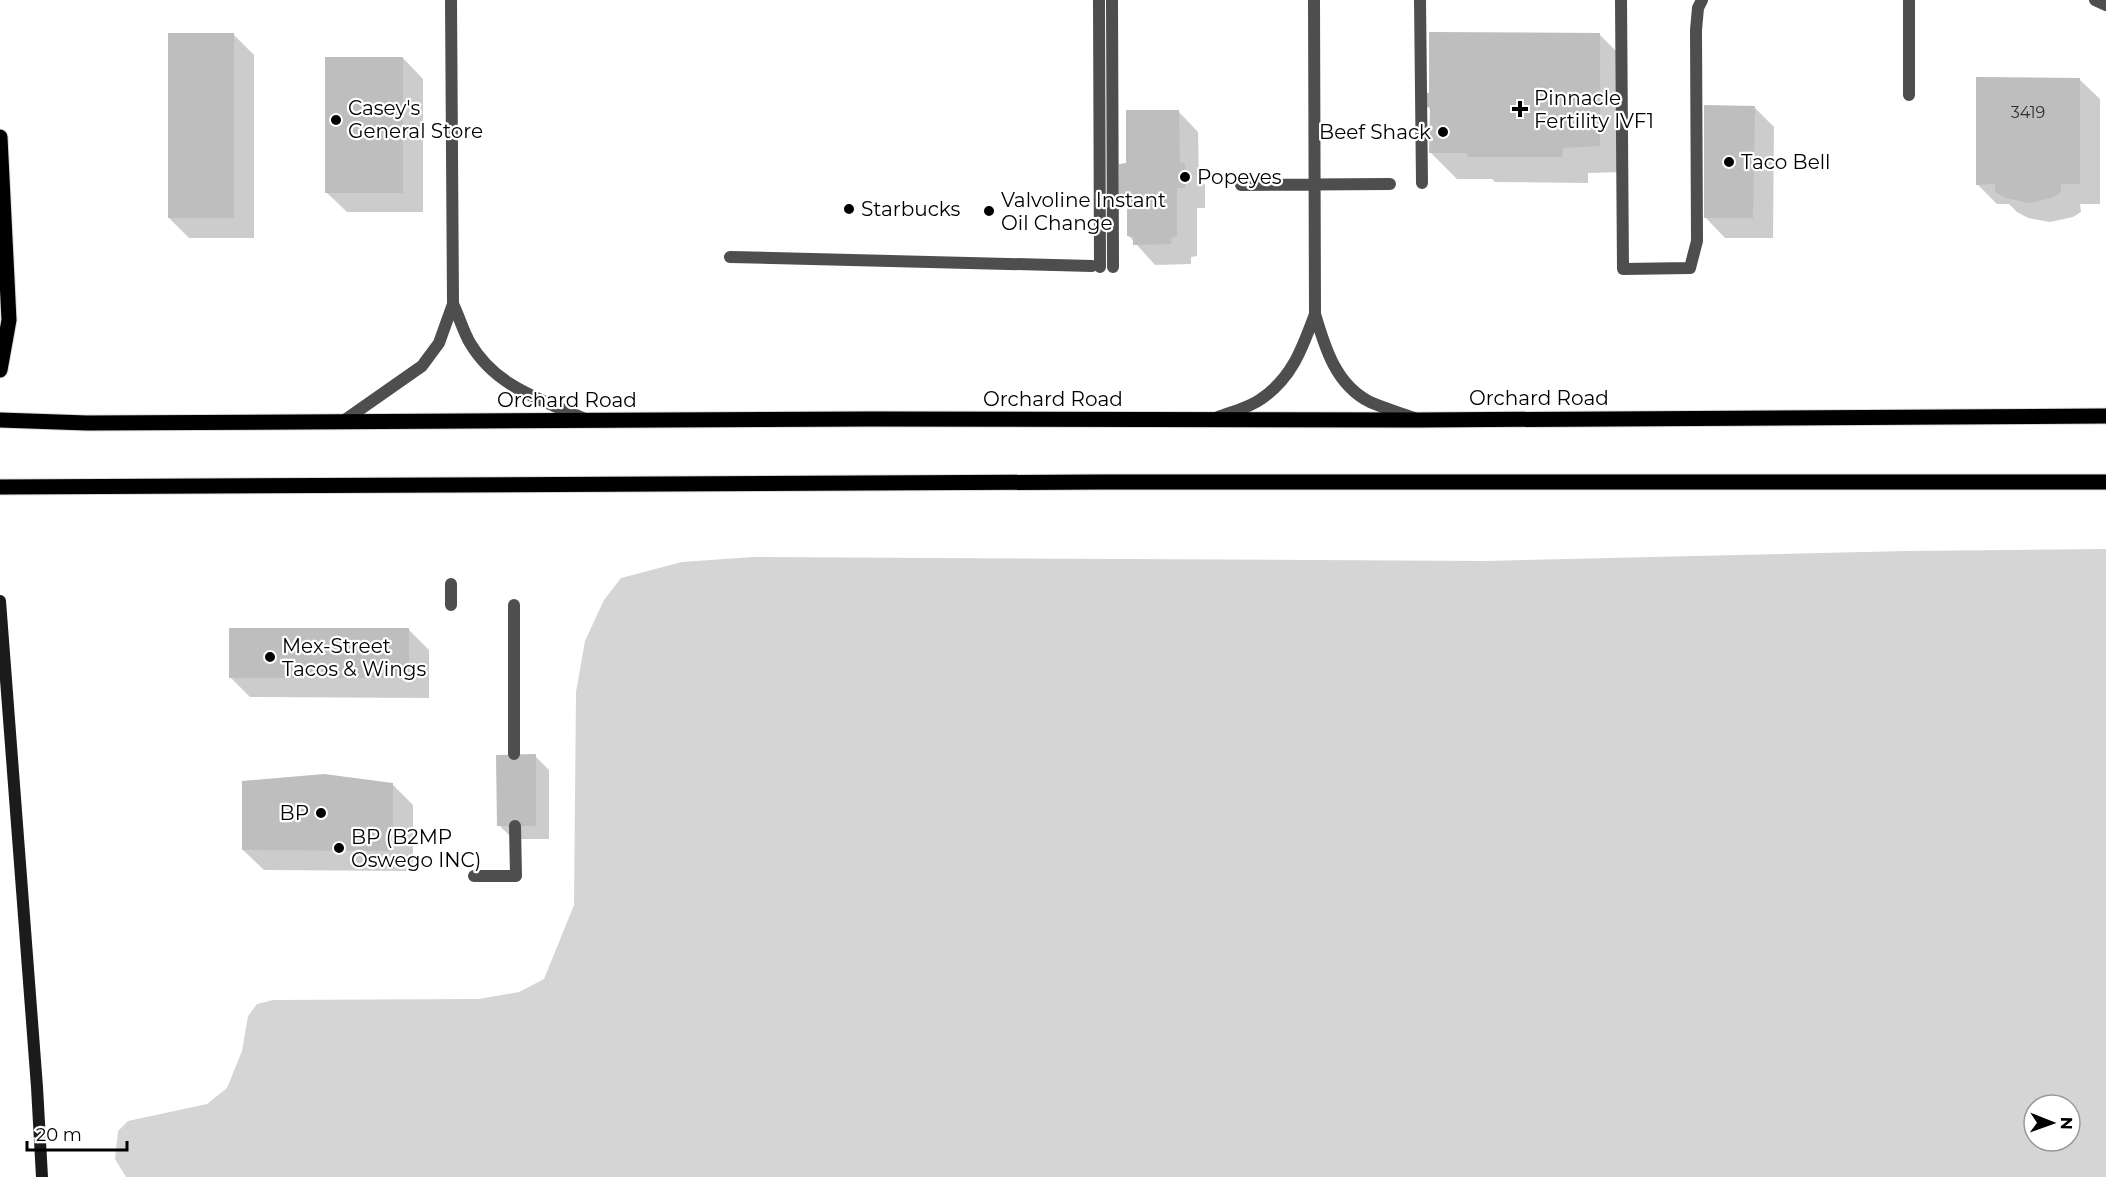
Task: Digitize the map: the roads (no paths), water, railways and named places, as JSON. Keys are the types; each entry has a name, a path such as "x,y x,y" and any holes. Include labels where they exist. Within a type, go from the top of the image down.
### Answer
{"main road":[{"path":"0,137 9,320 0,370"},
{"name":"Orchard Road","path":"0,420 87,423 2106,416"},
{"path":"0,487 1088,482 2106,482"},
{"path":"0,602 42,1177"}],"lane":[{"path":"342,422 422,366 439,343 453,304 451,0"},
{"path":"1099,0 1102,267"},
{"path":"1102,267 1112,0"},
{"path":"1314,0 1315,314 1327,355 1345,382 1368,401 1418,420"},
{"path":"1420,0 1422,183"},
{"path":"1621,0 1623,269 1690,268 1697,240 1696,30 1698,9 1702,0"},
{"path":"1909,0 1910,95"},
{"path":"2095,0 2106,5"},
{"path":"1241,185 1390,184"},
{"path":"730,257 1102,267"},
{"path":"453,304 469,342 487,368 512,387 588,420"},
{"path":"1210,420 1259,401 1281,383 1300,354 1315,314"},
{"path":"451,584 451,605"},
{"path":"514,605 514,754"},
{"path":"474,876 516,876 515,826"}],"place":[{"name":"Pinnacle Fertility IVF1","path":"1520,109"},
{"name":"Casey's General Store","path":"336,120"},
{"name":"Beef Shack","path":"1443,132"},
{"name":"Taco Bell","path":"1729,162"},
{"name":"Popeyes","path":"1185,177"},
{"name":"Starbucks","path":"849,209"},
{"name":"Valvoline Instant Oil Change","path":"989,211"},
{"name":"Mex-Street Tacos & Wings","path":"270,657"},
{"name":"BP","path":"321,813"},
{"name":"BP (B2MP Oswego INC)","path":"339,848"}]}
